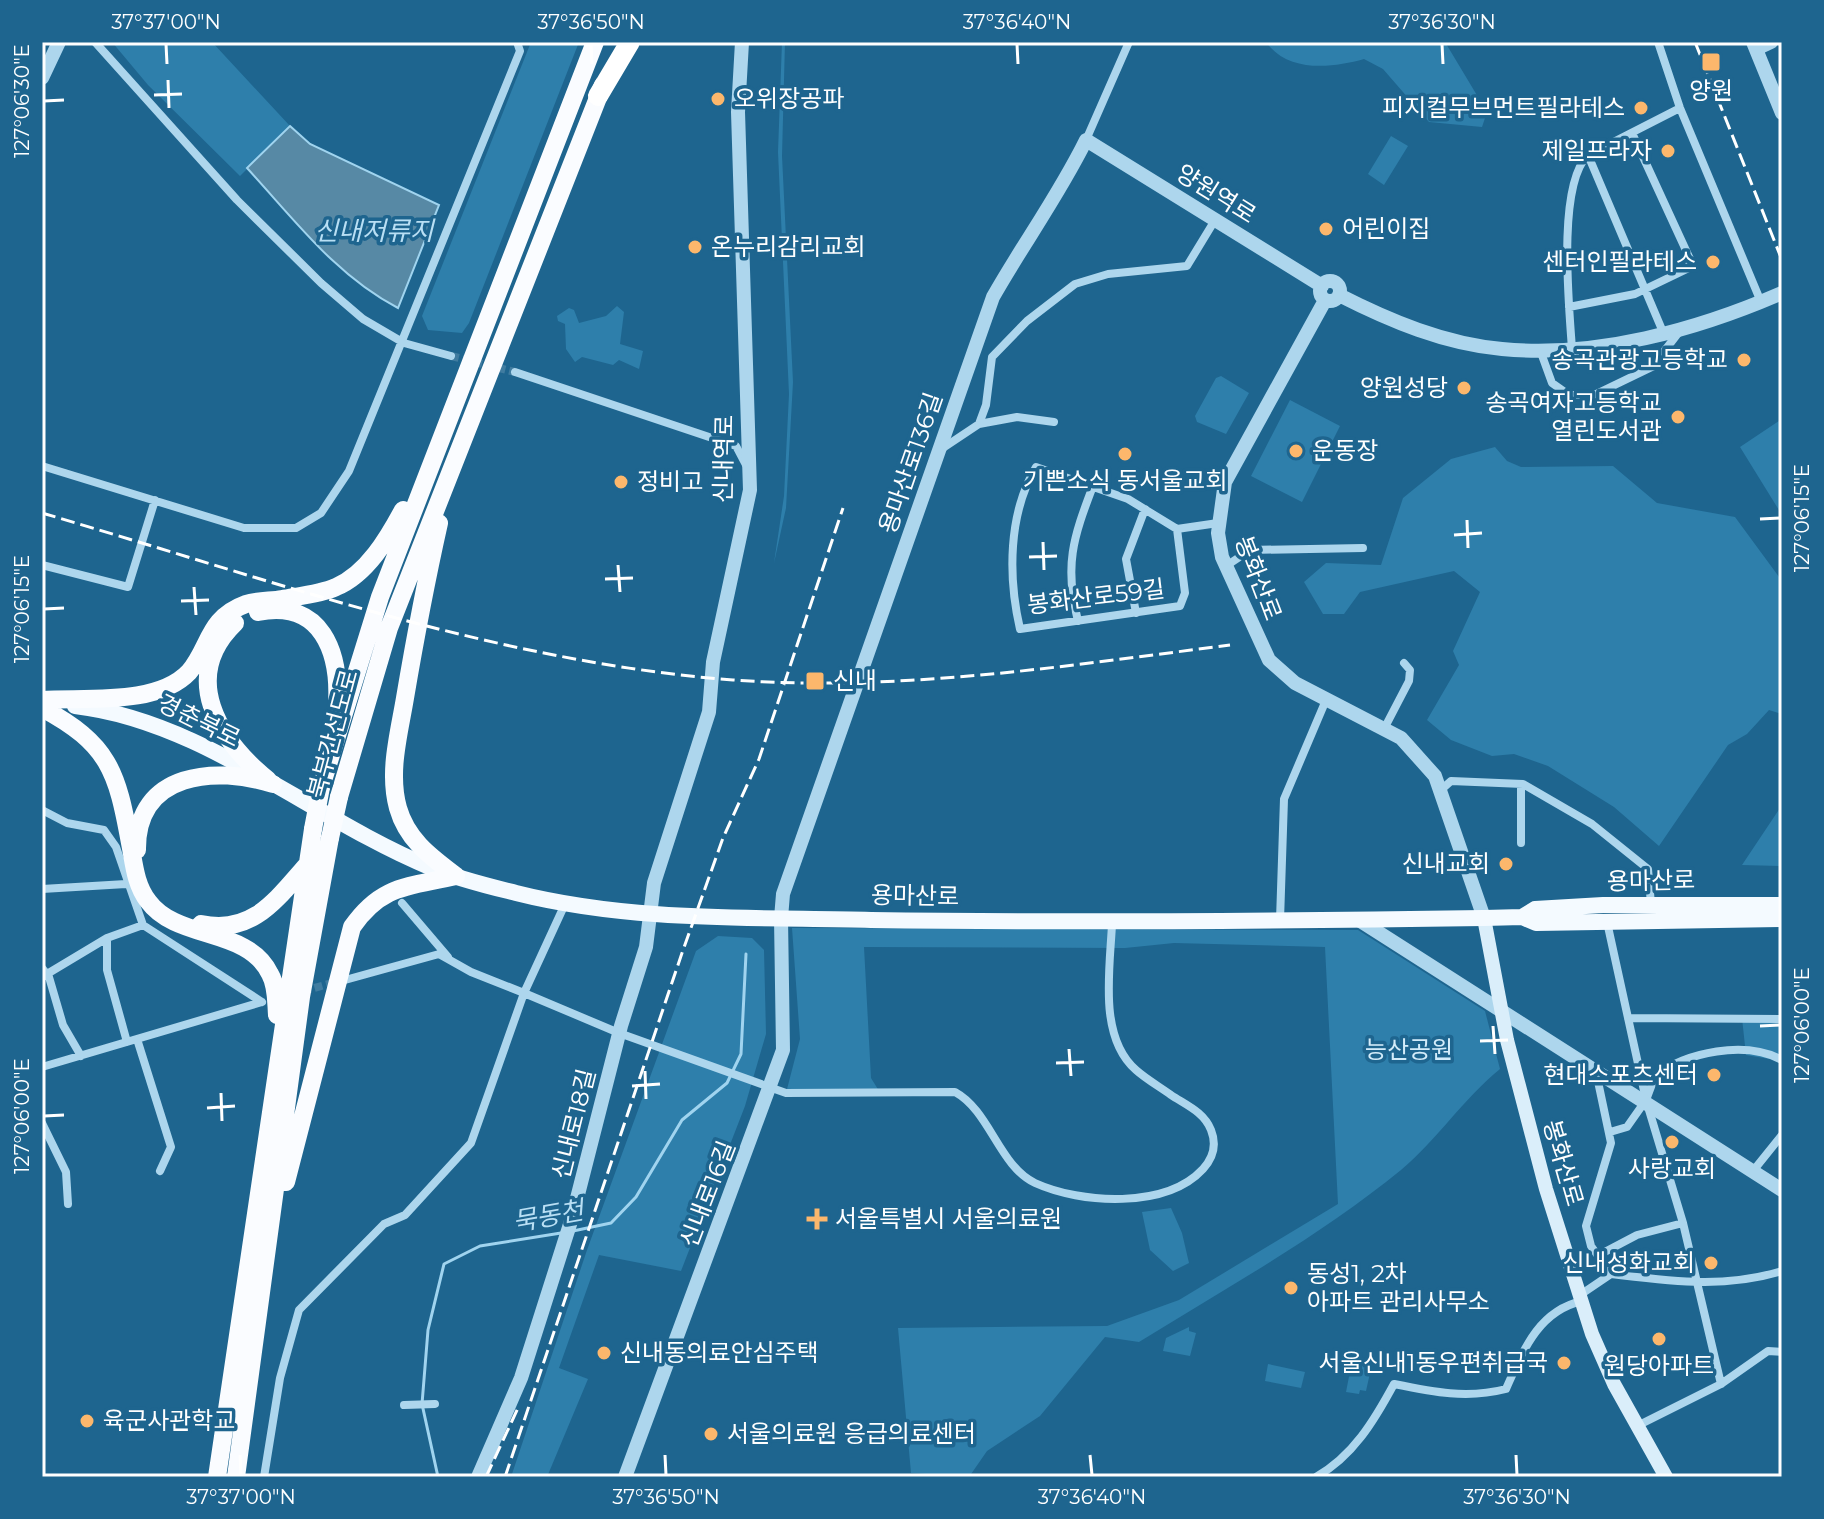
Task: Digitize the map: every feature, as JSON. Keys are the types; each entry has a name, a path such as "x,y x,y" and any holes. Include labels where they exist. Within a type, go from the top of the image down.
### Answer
{"highway":[{"name":"북부간선도로","path":"217,1477 306,866 321,787 370,625 595,42"},
{"name":"북부간선도로","path":"236,1477 301,997 339,797 389,628 622,42"},
{"path":"598,96 630,42"},
{"path":"42,701 146,693 172,685 199,658 207,635 224,618 246,604 337,587 369,562 390,533 431,463"},
{"path":"453,464 421,601 393,765 398,808 409,832 422,851 456,876"},
{"path":"273,784 234,747 214,717 209,700 209,667 215,648 240,619 265,610 293,614 326,637 332,646 338,675 335,735"},
{"path":"42,708 85,733 111,770 119,787 136,878 152,907 181,925 244,947 264,962 275,990 281,1040"},
{"path":"273,784 225,774 204,775 172,785 152,805 139,830 138,854 143,878 153,894 177,914 206,925 228,926 267,911 306,866"},
{"path":"267,1257 352,927 366,907 394,889 456,876"}],"main road":[{"name":"경춘북로","path":"42,701 113,710 148,721 326,812"},
{"name":"용마산로","path":"326,812 431,868 456,876 565,904 651,913 1112,924 1522,917 1536,923 1782,919"},
{"name":"용마산로","path":"1522,917 1535,909 1651,904 1782,905"},
{"name":"봉화산로","path":"1484,918 1499,1008 1546,1189 1581,1298 1596,1343 1636,1426 1666,1477"}],"street":[{"path":"42,78 59,42"},
{"path":"95,42 237,200 321,283 363,319 404,343 451,356"},
{"path":"42,466 244,528 276,531 296,528 321,513 335,497 349,471 404,343 520,51 517,42"},
{"name":"신내역로","path":"651,913 654,883 709,712 713,662 750,490 738,112 742,42"},
{"name":"용마산로136길","path":"781,918 783,894 993,297 1069,175 1129,42"},
{"path":"1658,42 1680,108 1761,302"},
{"path":"1771,42 1755,45 1782,113"},
{"path":"1572,349 1569,307 1572,185 1578,166 1588,155 1680,108"},
{"path":"1569,307 1645,290 1687,271 1690,264 1632,133"},
{"name":"양원역로","path":"1086,140 1215,220 1327,296 1425,332 1500,349 1572,349 1663,332 1782,293"},
{"path":"1588,155 1663,332"},
{"path":"979,424 986,405 992,357 1027,321 1075,284 1090,278 1187,266 1215,220"},
{"name":"봉화산로","path":"1327,296 1225,482 1218,523 1225,567 1269,660 1295,683 1384,729 1416,754 1442,789 1484,918"},
{"path":"1540,350 1552,383 1569,395 1594,395 1652,367 1682,328"},
{"path":"515,372 736,446 747,466 750,490"},
{"path":"939,451 979,424 1017,417 1054,422"},
{"name":"봉화산로59길","path":"1036,467 1093,486 1145,509 1177,529 1184,600 1176,608 1020,629 1011,556 1014,533 1036,467"},
{"path":"1078,621 1068,569 1075,534 1093,486"},
{"path":"42,565 128,587 155,500"},
{"path":"1136,613 1126,559 1145,509"},
{"path":"1177,529 1218,523"},
{"path":"1225,567 1250,550 1363,548"},
{"path":"1384,729 1409,681 1410,670 1404,663"},
{"path":"1280,921 1284,799 1326,700"},
{"path":"1442,789 1451,781 1521,784 1592,824 1648,869 1651,904"},
{"path":"1521,784 1521,843"},
{"path":"42,810 67,823 104,830 116,847 126,884 143,925 262,1002 42,1067"},
{"path":"43,888 126,884"},
{"path":"402,903 449,958"},
{"path":"264,1477 280,1378 299,1310 384,1224 405,1215 471,1143 524,993 565,904"},
{"name":"신내로18길","path":"478,1477 521,1378 560,1260 619,1033 646,947 651,913"},
{"name":"신내로16길","path":"625,1477 772,1088 785,1039 781,918"},
{"path":"1359,920 1646,1100 1782,1190"},
{"path":"1607,921 1646,1100 1683,1223 1721,1384"},
{"path":"345,980 439,954 471,972 619,1033 786,1093 955,1092 989,1128 1027,1178 1065,1193 1107,1198 1160,1195 1194,1179 1212,1155 1211,1131 1204,1116 1135,1069 1118,1045 1111,1018 1112,924"},
{"path":"81,1056 63,1025 44,973 107,938 143,925"},
{"path":"107,938 107,970 171,1147 160,1171"},
{"path":"1628,1018 1782,1019"},
{"path":"1610,1132 1625,1129 1646,1100 1659,1072 1725,1049 1782,1060"},
{"path":"1596,1071 1610,1132 1608,1159 1586,1226 1591,1246 1611,1274"},
{"path":"42,1123 66,1172 68,1204"},
{"path":"1753,1171 1782,1135"},
{"path":"1599,1255 1637,1235 1683,1223"},
{"path":"1316,1477 1333,1467 1367,1432 1394,1384 1442,1394 1480,1395 1506,1389 1535,1330 1564,1305 1581,1298 1611,1274 1699,1284 1736,1282 1782,1271"},
{"path":"1636,1426 1721,1384 1768,1351 1782,1352"},
{"path":"404,1405 435,1404"}],"green space":[{"path":"112,42 212,42 290,126 240,176 148,85"},
{"path":"531,42 579,42 469,323 462,333 428,330 422,316"},
{"path":"782,42 785,42 782,156 793,382 786,508 774,563 784,496 789,394 778,152"},
{"path":"1266,42 1445,42 1487,112 1482,127 1429,122 1383,69 1364,59 1311,66 1286,59"},
{"path":"1391,136 1408,146 1384,185 1368,174"},
{"path":"617,306 624,312 620,344 643,351 639,369 619,360 613,365 582,357 575,362 566,349 565,324 558,321 557,316 569,308 574,310 579,323 606,316"},
{"path":"1221,376 1249,393 1226,434 1197,422 1195,416 1216,378"},
{"name":"운동장","path":"1290,400 1340,426 1302,502 1251,476"},
{"path":"1782,419 1782,515 1740,447"},
{"path":"1495,447 1507,461 1521,467 1613,466 1657,503 1735,517 1782,581 1782,714 1769,710 1747,734 1728,745 1659,846 1614,807 1548,766 1514,754 1492,756 1451,740 1427,720 1459,665 1453,651 1480,592 1454,571 1360,592 1344,614 1323,614 1304,582 1326,563 1381,565 1403,498 1451,459"},
{"path":"1782,805 1782,866 1742,865"},
{"name":"능산공원","path":"792,928 1358,930 1485,1011 1500,1069 1401,1170 1338,1217 1139,1342 1105,1337 1040,1416 987,1451 969,1477 911,1473 898,1328 1107,1326 1179,1300 1338,1204 1325,947 1174,943 1125,948 864,947 871,1078 879,1091 786,1093 800,1039"},
{"path":"718,936 752,938 764,950 766,1034 745,1106 681,1271 599,1255 559,1368 588,1379 547,1477 511,1477 587,1250 696,951"},
{"path":"1742,1018 1782,1019 1782,1061 1746,1055"},
{"path":"1171,1208 1182,1233 1189,1263 1173,1271 1150,1250 1142,1212"},
{"path":"1189,1327 1189,1331 1196,1333 1190,1356 1163,1351 1166,1338"},
{"path":"1352,1361 1372,1364 1366,1391 1360,1390 1359,1394 1346,1392"},
{"path":"1268,1364 1305,1372 1301,1388 1265,1381"}],"water":[{"name":"신내저류지","path":"290,126 310,144 439,205 398,308 335,263 247,168"}],"waterway":[{"name":"묵동천","path":"573,1231 611,1223 636,1197 682,1120 727,1083 741,1054 746,954"},
{"name":"묵동천","path":"438,1477 422,1404 428,1330 444,1264 480,1246 561,1233"}],"tunnel":[{"path":"451,356 515,372"},
{"path":"303,991 336,982"}],"railway":[{"path":"1695,42 1782,260"},
{"path":"505,1477 682,953 723,838 759,759 843,508"},
{"path":"42,513 297,590 470,637 557,656 733,680 796,683 920,680 1230,645"},
{"path":"486,1477 518,1408"}],"place":[{"name":"양원","path":"1711,62"},
{"name":"오위장공파","path":"718,99"},
{"name":"피지컬무브먼트필라테스","path":"1641,108"},
{"name":"제일프라자","path":"1668,151"},
{"name":"어린이집","path":"1326,229"},
{"name":"온누리감리교회","path":"695,247"},
{"name":"센터인필라테스","path":"1713,262"},
{"name":"송곡관광고등학교","path":"1744,360"},
{"name":"양원성당","path":"1464,388"},
{"name":"송곡여자고등학교 열린도서관","path":"1678,417"},
{"name":"운동장","path":"1296,451"},
{"name":"기쁜소식 동서울교회","path":"1125,454"},
{"name":"정비고","path":"621,482"},
{"name":"신내","path":"815,681"},
{"name":"신내교회","path":"1506,864"},
{"name":"현대스포츠센터","path":"1714,1075"},
{"name":"사랑교회","path":"1672,1142"},
{"name":"서울특별시 서울의료원","path":"817,1219"},
{"name":"신내성화교회","path":"1711,1263"},
{"name":"동성1, 2차 아파트 관리사무소","path":"1291,1288"},
{"name":"원당아파트","path":"1659,1339"},
{"name":"신내동의료안심주택","path":"604,1353"},
{"name":"서울신내1동우편취급국","path":"1564,1363"},
{"name":"육군사관학교","path":"87,1421"},
{"name":"서울의료원 응급의료센터","path":"711,1434"}]}
